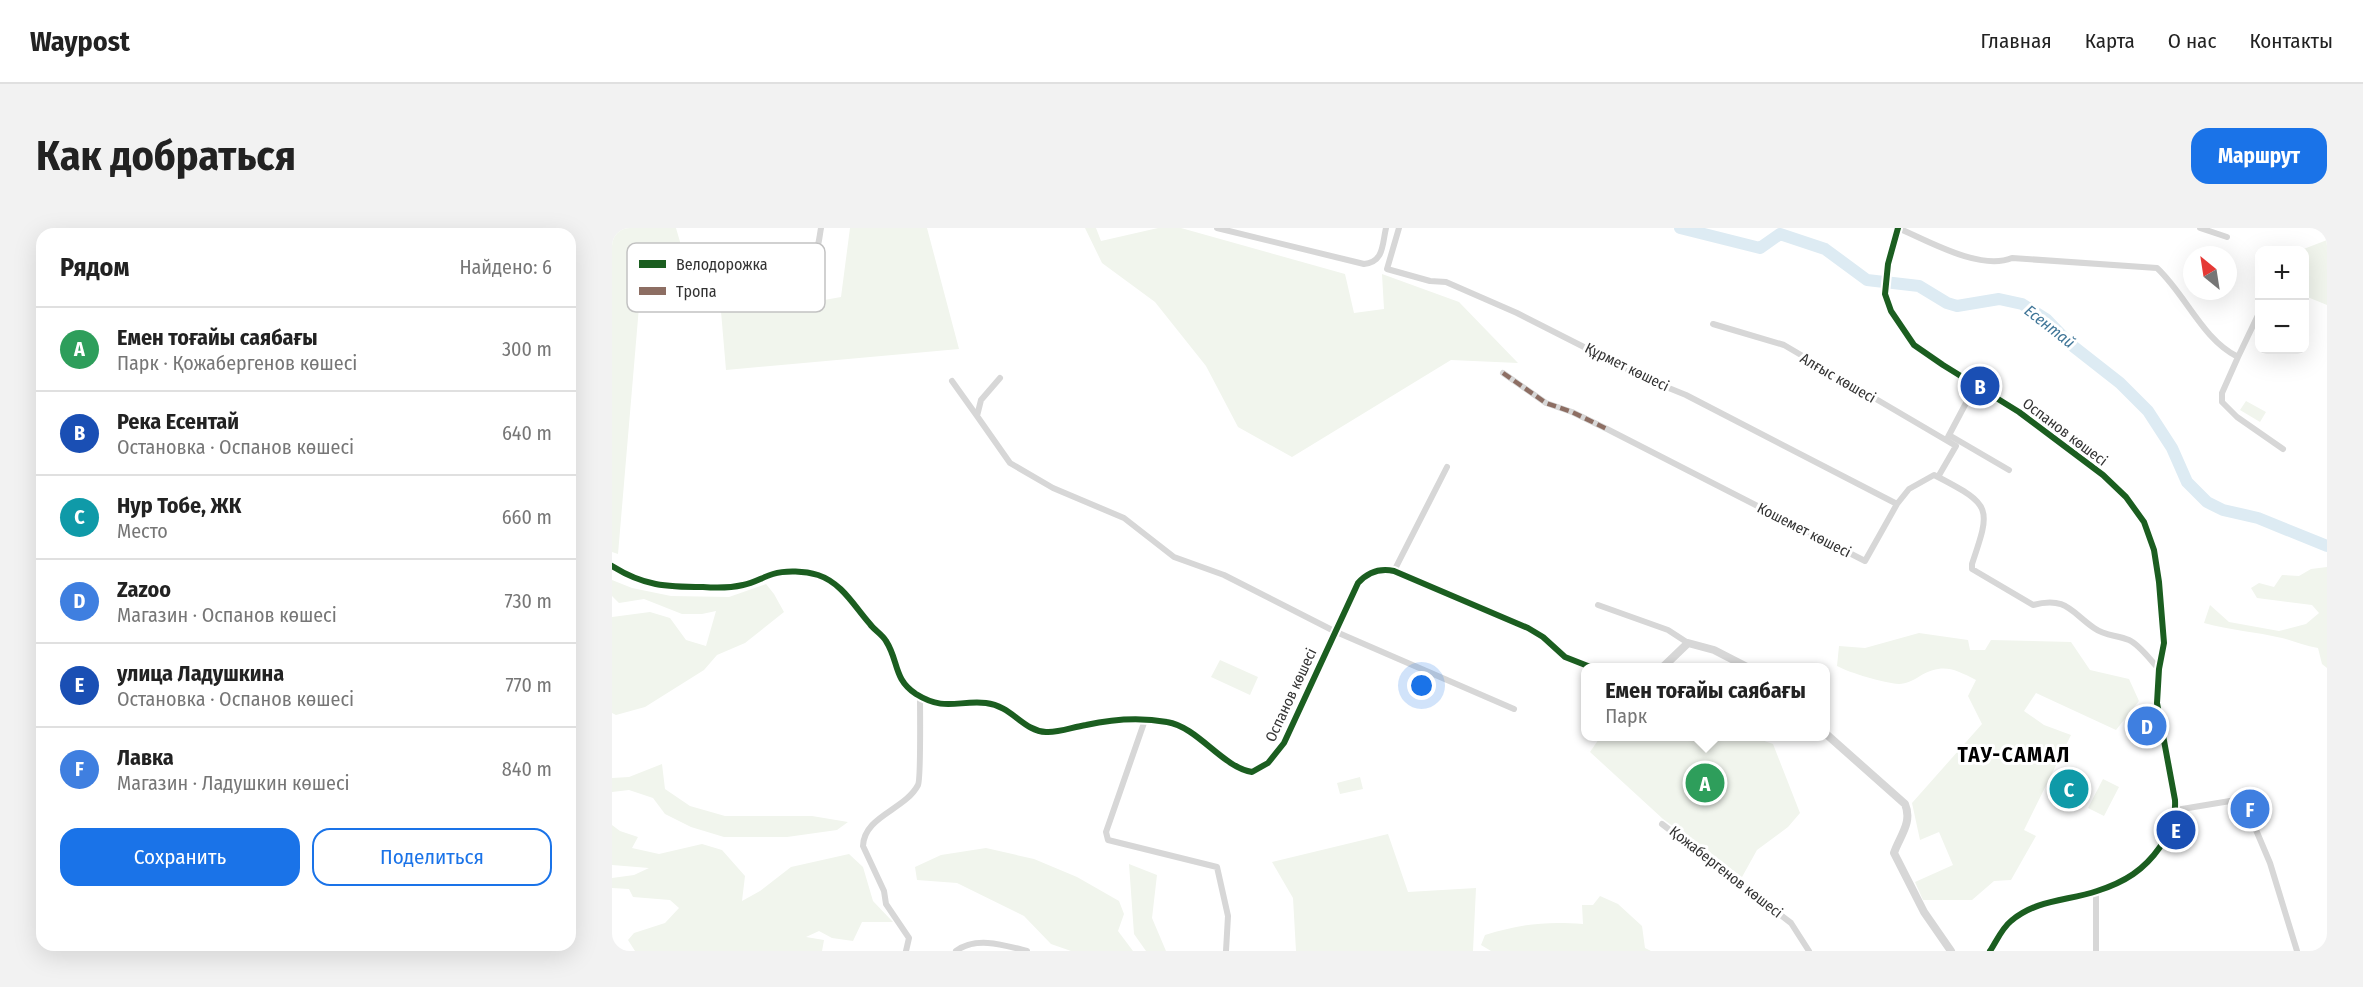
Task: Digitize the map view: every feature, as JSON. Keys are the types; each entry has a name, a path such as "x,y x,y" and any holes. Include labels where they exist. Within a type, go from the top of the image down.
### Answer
{"street":[{"path":"818,243 821,228"},
{"path":"1217,228 1364,264 1374,263 1379,258 1386,228"},
{"name":"Құрмет көшесі","path":"1399,228 1387,269 1430,281 1446,282 1517,313 1642,377 1686,395 1897,504"},
{"name":"Оспанов көшесі","path":"2176,810 2157,704 2159,669 2164,643 2159,582 2154,550 2144,522 2126,497 2103,475 2019,412 1914,345 1891,311 1886,294 1888,264 1898,228 1962,256 2001,262 2012,258 2154,266 2172,282 2210,334 2227,351 2238,357"},
{"path":"2200,228 2227,237"},
{"path":"2255,320 2222,393 2222,402 2237,417 2283,449"},
{"name":"Алғыс көшесі","path":"1713,324 1784,345 1947,438 2009,470"},
{"name":"Кошемет көшесі","path":"1503,373 1546,403 1572,412 1607,429 1865,561 1897,504 1909,489 1934,475 1938,477"},
{"path":"977,416 981,400 1000,378"},
{"path":"952,381 1010,464 1053,488 1124,518 1174,557 1224,575 1334,631 1514,709"},
{"path":"1947,438 1975,386"},
{"name":"Алғыс көшесі","path":"1938,477 1956,446 1947,438"},
{"path":"1394,572 1447,467"},
{"path":"1938,477 1979,502 1984,513 1984,529 1972,564 1972,569 1976,573 2033,604 2045,601 2061,603 2074,610 2094,629 2130,640 2159,669"},
{"name":"Оспанов көшесі","path":"612,566 646,583 664,587 731,588 747,585 774,573 793,572 818,575 843,591 885,640 896,671 905,685 932,704 997,705 1015,715 1032,730 1047,732 1102,721 1133,718 1169,722 1184,728 1237,765 1252,772 1268,763 1284,743 1358,583 1365,575 1383,569 1528,628 1543,637 1565,657 1581,663"},
{"path":"1598,605 1668,630 1688,643 1714,650 1739,663"},
{"path":"1667,663 1688,643"},
{"path":"906,951 909,938 886,904 884,891 863,846 869,826 903,803 920,782 920,696"},
{"path":"1145,720 1106,832 1108,840 1217,867 1228,916 1226,951"},
{"path":"1830,737 1905,804 1907,808 1906,827 1894,854 1924,912 1951,951"},
{"path":"1990,951 2010,921 2025,912 2062,898 2096,892 2128,878 2148,864 2172,827 2176,810 2236,800 2245,804 2270,862 2297,951"},
{"name":"Қожабергенов көшесі","path":"1662,824 1791,923 1809,951"},
{"path":"2096,892 2097,951"},
{"path":"956,951 964,945 993,942 1027,951"}],"shaded area":[{"path":"612,228 676,228 680,243 627,243 627,312 639,312 618,554 612,552"},
{"path":"850,228 927,228 959,349 726,370 721,312 825,312 825,300 841,297"},
{"path":"1085,228 1096,228 1101,241 1158,228 1181,228 1345,274 1354,313 1384,309 1382,274 1459,302 1518,363 1451,360 1292,457 1238,427 1206,366 1155,302 1102,263"},
{"path":"2327,240 2327,305 2309,298 2309,247"},
{"path":"2246,401 2266,412 2260,422 2240,410"},
{"path":"2327,567 2327,668 2322,664 2318,648 2282,638 2204,623 2210,605 2229,622 2279,631 2306,624 2319,613 2312,605 2257,598 2251,588 2259,583 2274,587 2282,575 2299,576 2311,569"},
{"path":"612,580 632,588 671,596 729,597 766,584 784,612 745,643 717,655 704,670 645,707 616,715 612,713 612,617 650,612 670,618 686,640 706,646 716,611 682,614 644,599 619,603 612,596"},
{"path":"1919,633 1968,640 1970,650 1985,650 1991,640 2071,642 2090,670 2129,679 2139,701 2116,730 2036,693 2024,711 2044,725 2071,735 2024,830 2036,836 2011,880 1994,881 1972,900 1923,900 1915,882 1953,865 1939,832 1920,840 1912,803 1982,724 1968,696 1976,680 1955,670 1942,669 1899,684 1867,677 1837,666 1839,646 1865,648"},
{"path":"1220,660 1258,677 1250,695 1211,677"},
{"path":"1598,741 1764,741 1773,744 1800,813 1788,827 1757,850 1742,877 1663,819 1590,752"},
{"path":"662,764 665,789 690,806 725,816 812,816 848,822 837,830 787,837 724,837 691,827 665,814 653,798 629,790 612,792 612,778 629,777"},
{"path":"1360,777 1363,789 1340,794 1337,783"},
{"path":"2103,779 2119,787 2104,816 2088,808"},
{"path":"612,825 620,831 638,837 632,848 659,854 702,844 722,850 745,876 742,901 760,891 791,867 849,854 863,867 873,901 893,922 862,922 853,941 832,938 819,931 806,937 824,940 822,951 635,951 628,940 634,933 665,923 679,908 670,900 633,897 629,889 612,888 612,878 634,875 649,868 612,865"},
{"path":"1388,834 1408,892 1476,888 1473,951 1296,951 1293,898 1272,862"},
{"path":"986,848 1034,859 1077,877 1119,901 1124,914 1118,931 1133,951 1071,951 1051,944 1024,916 957,883 917,880 915,867 941,855"},
{"path":"1129,864 1157,875 1152,918 1166,951 1146,951 1134,934"},
{"path":"1600,896 1618,904 1642,926 1645,948 1651,951 1491,951 1481,945 1485,935 1510,928 1545,923 1583,924 1582,905 1593,905"}],"waterway":[{"name":"Есентай","path":"1680,228 1760,248 1780,234 1825,249 1867,280 1919,286 1947,303 1957,306 1999,299 2022,304 2046,319 2069,343 2120,383 2148,411 2172,448 2187,482 2207,502 2223,510 2258,518 2327,546"}],"marked path":[{"path":"1503,373 1546,403 1572,412 1607,429"}],"cycle path":[{"path":"1898,228 1888,264 1885,294 1891,311 1914,345 2019,412 2103,475 2126,497 2144,522 2154,550 2159,582 2164,643 2159,669 2157,703 2175,800 2169,830 2154,855 2133,874 2107,887 2031,908 2005,927 1990,951"},
{"path":"612,566 635,578 678,587 733,587 784,572 818,575 841,589 882,636 890,648 903,682 916,694 926,699 944,704 976,702 995,705 1038,731 1046,732 1116,720 1137,719 1167,722 1189,731 1230,763 1252,772 1268,763 1284,743 1358,583 1374,572 1394,571 1528,628 1543,637 1565,657 1581,663"}],"place":[{"name":"Река Есентай","path":"1980,386"},
{"name":"Zazoo","path":"2147,726"},
{"name":"Емен тоғайы саябағы","path":"1705,783"},
{"name":"Нур Тобе, ЖК","path":"2069,789"},
{"name":"Лавка","path":"2250,809"},
{"name":"улица Ладушкина","path":"2176,830"}],"district":[{"name":"ТАУ-САМАЛ","path":"2014,755"}]}
